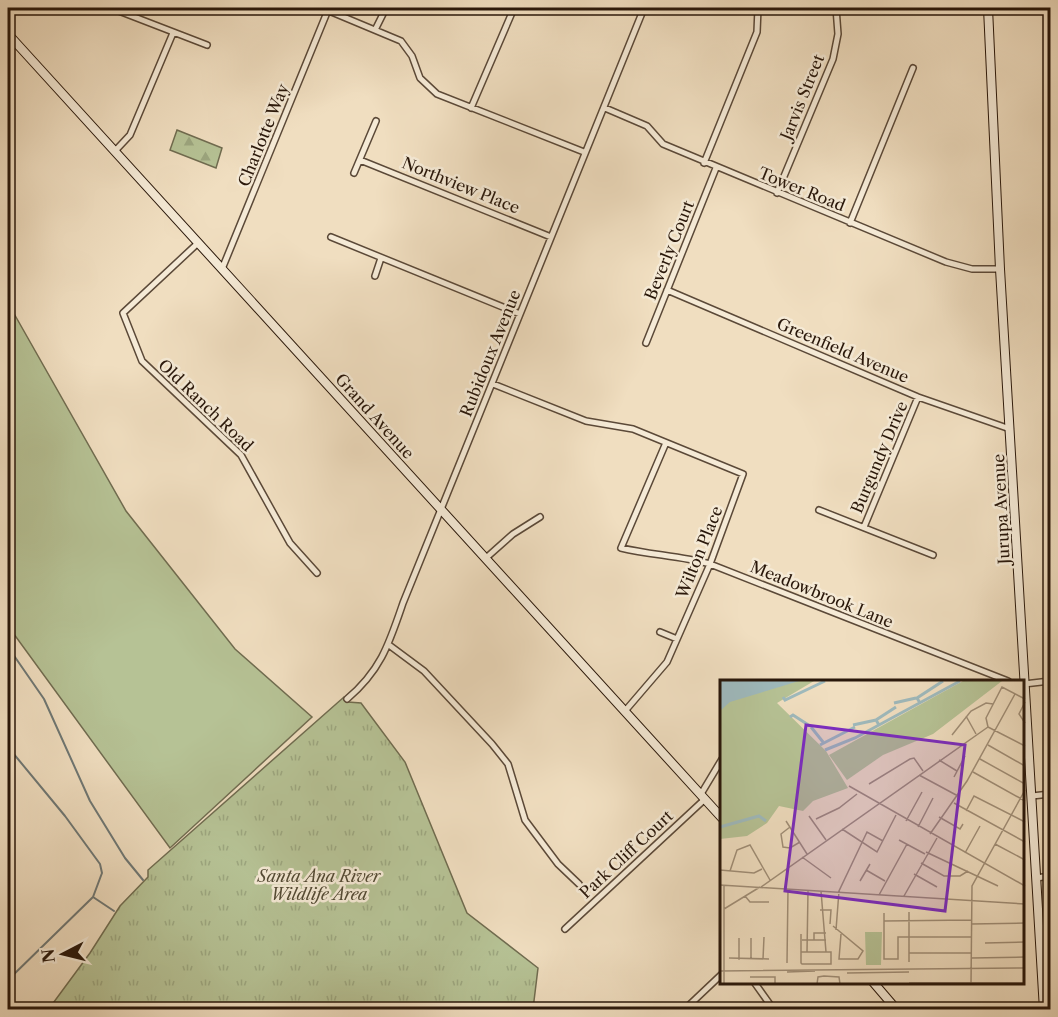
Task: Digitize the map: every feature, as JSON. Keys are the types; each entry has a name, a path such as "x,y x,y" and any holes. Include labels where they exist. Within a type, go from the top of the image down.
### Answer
{"street":[{"path":"111,8 207,45"},
{"path":"376,28 386,8"},
{"path":"471,108 514,8"},
{"name":"Rubidoux Avenue","path":"347,699 368,681 389,645 584,152 605,108 644,8"},
{"path":"704,163 757,32 758,8"},
{"name":"Jarvis Street","path":"777,193 833,59 837,34 836,8"},
{"name":"Jurupa Avenue","path":"988,8 1000,268 1024,680"},
{"path":"325,9 376,28 401,41 412,56 420,78 437,94 584,152"},
{"name":"Charlotte Way","path":"222,269 325,9"},
{"path":"115,151 130,135 173,33"},
{"name":"Grand Avenue","path":"8,34 720,816"},
{"path":"850,223 913,68"},
{"name":"Tower Road","path":"605,108 647,126 663,144 850,223 959,267 1000,268"},
{"path":"354,173 376,121"},
{"name":"Northview Place","path":"360,160 551,237"},
{"name":"Beverly Court","path":"646,343 716,168"},
{"path":"331,237 520,314"},
{"name":"Old Ranch Road","path":"198,243 123,313 142,362 241,455 290,543 317,573"},
{"path":"375,276 381,258"},
{"name":"Greenfield Avenue","path":"667,290 918,397 1010,429"},
{"path":"493,384 586,421 633,429 665,445"},
{"name":"Burgundy Drive","path":"864,527 918,397"},
{"name":"Wilton Place","path":"625,711 660,671 677,639 710,564 743,474 665,445"},
{"name":"Meadowbrook Lane","path":"665,445 621,548 679,556 710,564 1005,680"},
{"path":"819,510 933,555"},
{"path":"486,558 513,534 540,518"},
{"path":"660,632 677,639"},
{"path":"389,645 424,671 508,764 525,820 558,864 579,884"},
{"path":"1025,684 1050,681"},
{"name":"Jurupa Avenue","path":"1025,698 1046,1006"},
{"name":"Park Cliff Court","path":"565,929 703,797 720,763"},
{"path":"1032,796 1050,794"},
{"path":"1036,878 1050,876"},
{"path":"684,1010 720,976"},
{"path":"755,984 774,1010"},
{"path":"875,984 897,1010"}],"green space":[{"path":"177,130 222,148 216,168 170,150"},
{"path":"8,303 126,511 235,649 312,717 170,848 8,626"},
{"name":"Santa Ana River Wildlife Area","path":"344,697 348,702 361,703 405,762 467,913 538,968 533,1009 48,1010 90,953 120,906 148,877 148,870"}],"waterway":[{"path":"8,647 44,699 90,801 125,858 143,880"},
{"path":"8,747 65,816 100,864 102,873 93,897 114,911"},
{"path":"8,980 93,897"}]}
